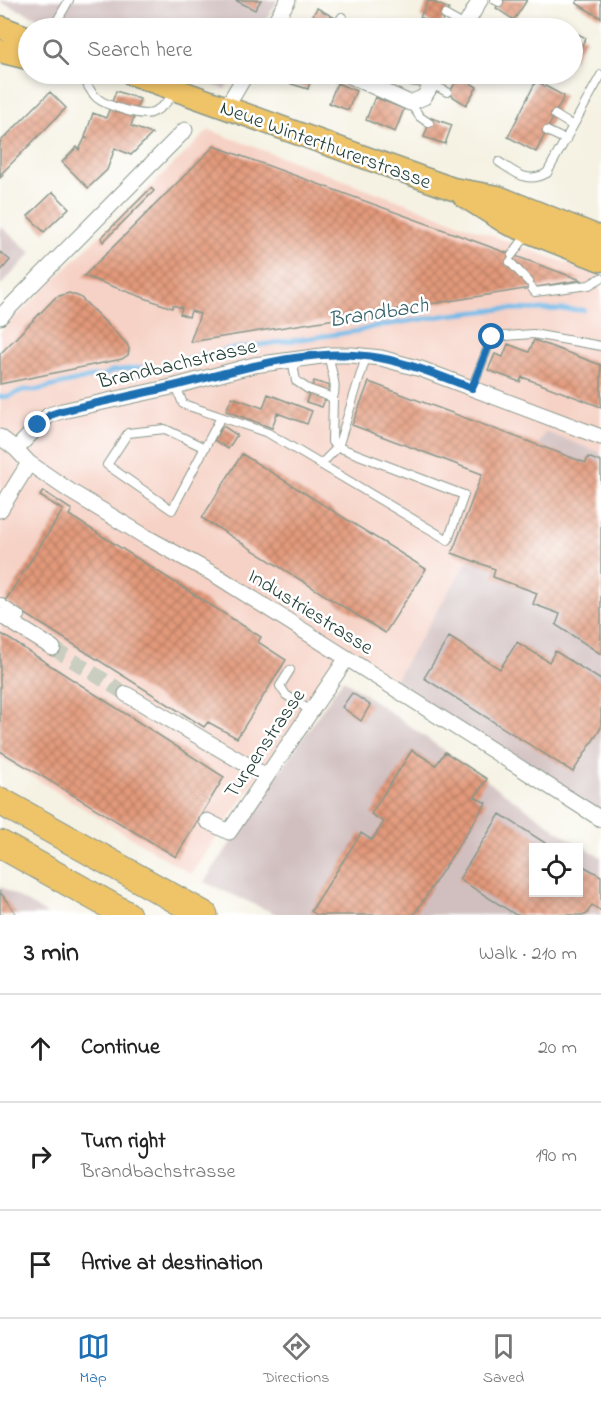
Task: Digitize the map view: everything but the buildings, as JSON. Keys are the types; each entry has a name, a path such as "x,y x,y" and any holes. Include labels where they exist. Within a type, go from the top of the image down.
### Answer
{"highway":[{"path":"0,801 204,915"},
{"path":"0,844 127,915"}],"main road":[{"path":"0,27 18,34"},
{"path":"0,51 18,56"},
{"name":"Neue Winterthurerstrasse","path":"161,84 453,189 498,198 601,238"},
{"name":"Neue Winterthurerstrasse","path":"453,189 507,223 601,260"}],"street":[{"path":"277,18 288,0"},
{"path":"469,18 480,0"},
{"path":"226,108 240,84"},
{"path":"357,84 361,88 405,104 424,97 432,84"},
{"path":"0,317 185,130"},
{"name":"Brandbachstrasse","path":"16,449 50,415 73,408 176,386 254,365 329,355 381,358 421,369 601,437"},
{"name":"Industriestrasse","path":"0,437 29,463 136,531 217,576 601,819"},
{"path":"0,510 29,463"},
{"path":"0,615 53,648"},
{"name":"Turpenstrasse","path":"207,821 229,832 347,658"},
{"path":"126,694 266,776"}],"lane":[{"path":"59,18 69,0"},
{"path":"446,15 450,18"},
{"path":"499,162 521,176 537,178 547,173 601,75"},
{"path":"88,84 98,99 140,114 149,114 169,102 176,89"},
{"path":"440,84 447,92"},
{"path":"405,104 429,123"},
{"path":"555,115 573,126"},
{"path":"547,131 566,140"},
{"path":"564,224 533,229 528,232 512,259 535,292 589,285 601,278"},
{"path":"472,388 492,337 533,334 601,346"},
{"path":"176,386 183,404 268,433 448,540 464,495 338,447 332,442 333,398 337,387 329,355"},
{"path":"321,464 338,447 366,357"},
{"path":"292,359 296,381 308,389 333,398"},
{"path":"205,448 165,429 128,433 107,465 172,510 205,448 221,417"},
{"path":"0,602 21,616"},
{"path":"290,670 280,686 286,695 311,711"},
{"path":"189,723 240,760"}],"shaded area":[{"path":"0,0 278,0 267,18 38,18 0,2"},
{"path":"211,84 228,84 225,89"},
{"path":"209,130 601,276 601,453 546,432 393,683 345,651 191,874 0,757 0,332"},
{"path":"0,226 32,253 0,286"},
{"path":"546,432 601,453 601,815 393,683"},
{"path":"343,679 576,843 529,843 529,897 583,897 583,847 601,857 601,915 278,915 204,882"},
{"path":"0,886 48,915 0,915"}],"waterway":[{"name":"Brandbach","path":"179,360 208,356 225,350 359,331 449,315 503,309 584,310"},
{"name":"Brandbach","path":"0,397 10,396 23,390 37,390 103,376 111,371 144,367"}],"tunnel":[{"path":"53,648 126,694"}],"route":[{"path":"38,425 50,415 62,411 176,386 254,365 329,355 381,358 421,369 472,388 492,337"}]}
